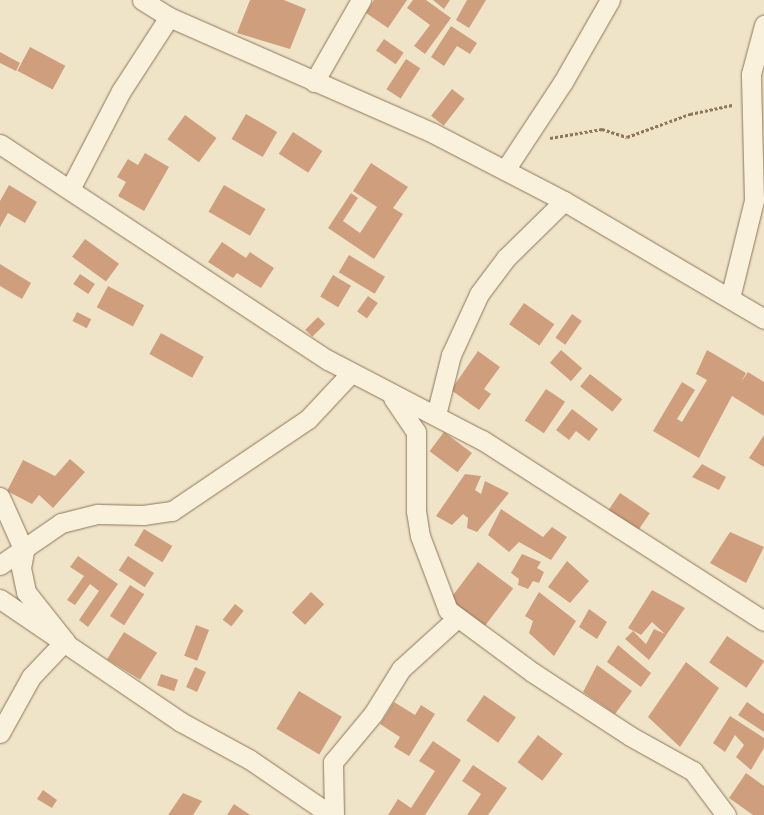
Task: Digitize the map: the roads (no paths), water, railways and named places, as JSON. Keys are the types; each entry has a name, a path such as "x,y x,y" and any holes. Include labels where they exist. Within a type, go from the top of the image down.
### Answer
{"street":[{"path":"142,0 169,17 433,133 564,201 764,319"},
{"path":"314,82 361,0"},
{"path":"505,170 524,142 610,0"},
{"path":"70,189 121,91 169,17"},
{"path":"730,298 756,186 751,101 751,74 764,25"},
{"path":"0,144 351,373 391,395 436,415 548,480 764,621"},
{"path":"436,415 452,355 479,294 506,258 564,201"},
{"path":"0,565 24,551 60,524 85,516 172,511 308,419 351,373"},
{"path":"391,395 416,432 416,511 420,536 444,604 456,619 630,736 693,771 726,815"},
{"path":"0,497 24,551 21,568 26,592 65,641"},
{"path":"0,599 65,641 181,722 249,759 333,815"},
{"path":"333,815 333,762 373,714 401,669 456,619"},
{"path":"0,733 31,677 65,641"}]}
